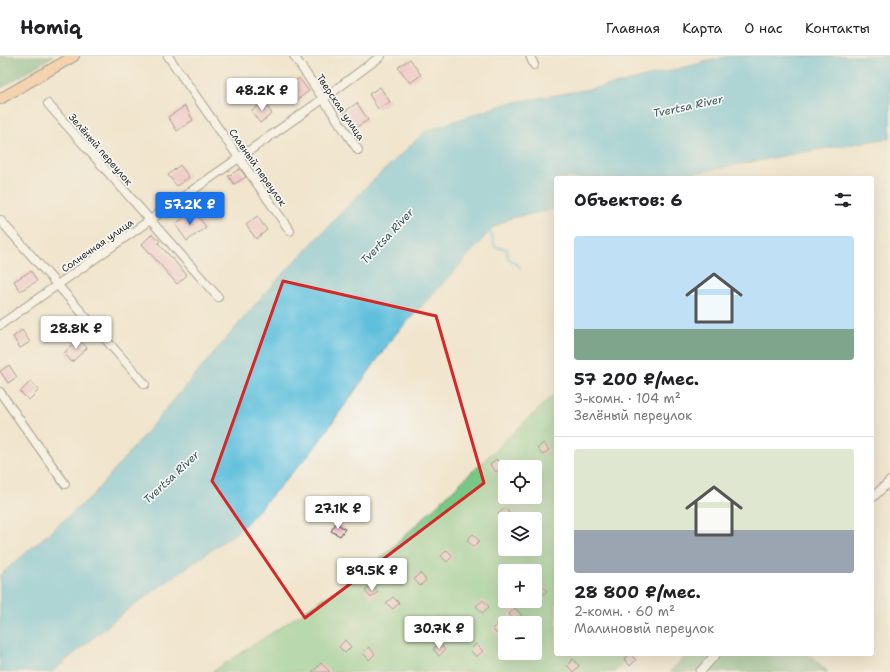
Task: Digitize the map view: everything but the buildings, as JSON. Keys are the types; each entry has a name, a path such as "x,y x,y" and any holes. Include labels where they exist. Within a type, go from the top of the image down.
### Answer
{"main road":[{"path":"0,99 74,56"}],"street":[{"name":"Славный переулок","path":"168,56 290,231"},
{"name":"Тверская улица","path":"294,56 358,150"},
{"name":"Солнечная улица","path":"0,325 323,99 381,56"},
{"path":"530,56 534,65"},
{"name":"Зелёный переулок","path":"48,104 218,298"},
{"path":"0,220 145,384"},
{"path":"0,392 65,484"},
{"path":"874,496 890,480"},
{"path":"700,672 714,656"}],"highlighted area":[{"path":"283,281 436,316 484,483 305,618 212,481"}],"green space":[{"path":"0,56 53,56 0,89"},
{"path":"554,394 554,656 630,656 615,672 212,672 372,567"},
{"path":"685,656 812,656 828,672 669,672"}],"water":[{"name":"Tvertsa River","path":"729,56 890,56 890,138 809,151 681,176 554,176 554,209 511,218 491,229 394,336 312,451 241,529 127,610 52,672 0,672 0,575 92,496 265,293 361,192 426,131 505,104 618,84"}],"waterway":[{"path":"489,227 495,247 507,249 508,258 520,267"}]}
